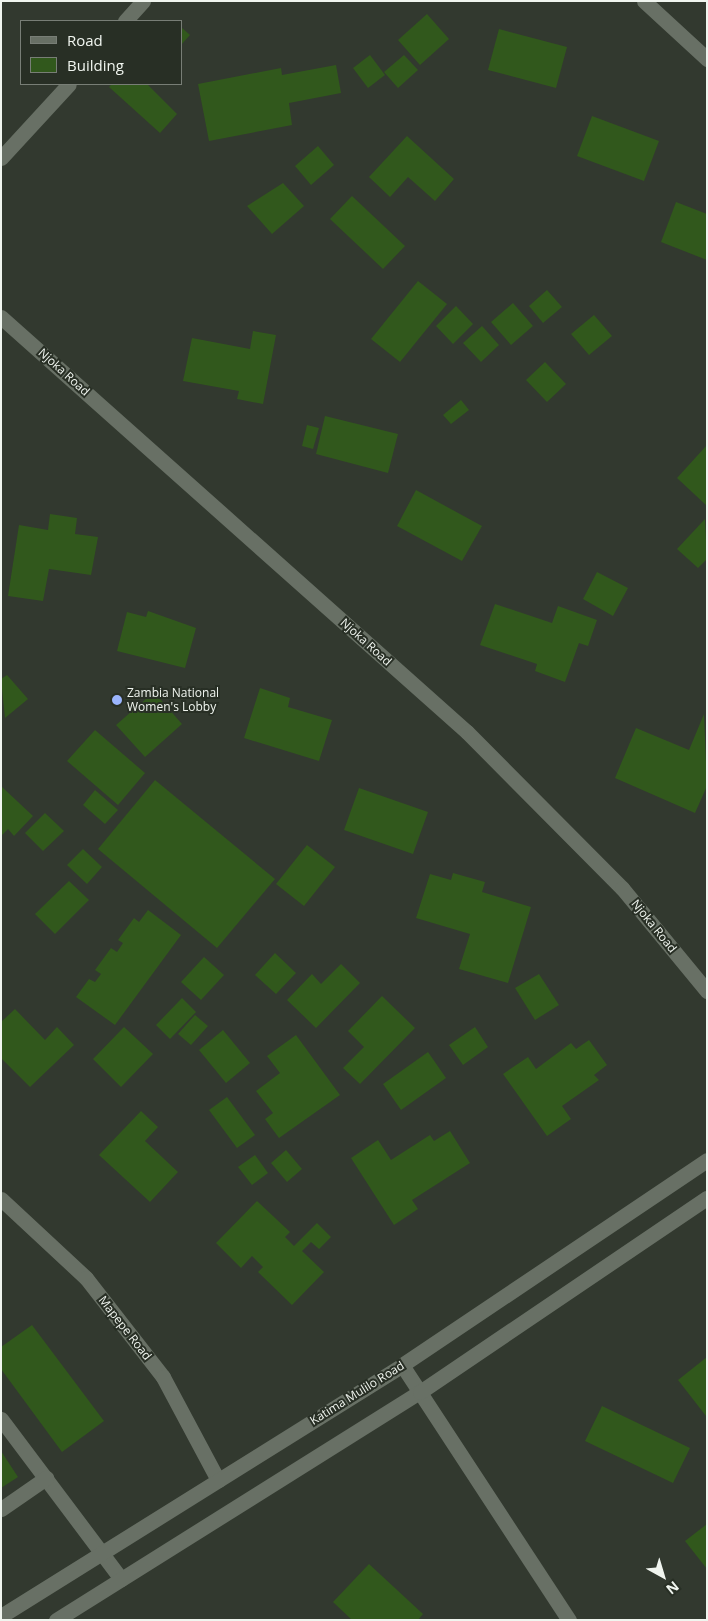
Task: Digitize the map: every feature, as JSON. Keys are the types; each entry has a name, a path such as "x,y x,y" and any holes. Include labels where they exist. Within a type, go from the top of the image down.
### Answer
{"street":[{"path":"126,20 143,1"},
{"path":"644,1 707,58"},
{"path":"1,158 67,85"},
{"name":"Njoka Road","path":"1,317 467,732 622,888 707,991"},
{"name":"Katima Mulilo Road","path":"1,1616 402,1365 707,1160"},
{"path":"56,1620 420,1392 707,1198"},
{"name":"Mapepe Road","path":"1,1199 86,1278 163,1377 218,1480"},
{"path":"402,1365 569,1620"},
{"path":"1,1419 121,1579"},
{"path":"1,1509 46,1478"}],"building":[{"path":"427,14 449,39 420,65 398,40"},
{"path":"182,28 190,35 182,44"},
{"path":"499,29 567,47 556,88 488,70"},
{"path":"370,55 385,75 368,88 353,68"},
{"path":"404,55 418,70 398,88 384,72"},
{"path":"336,65 341,93 289,103 292,125 209,141 198,84 281,68 282,75"},
{"path":"111,85 148,85 177,114 160,133 109,87"},
{"path":"592,116 659,141 644,181 577,156"},
{"path":"407,136 454,179 435,201 408,177 390,197 369,177"},
{"path":"318,146 334,165 311,185 295,166"},
{"path":"283,183 304,206 272,234 247,206"},
{"path":"352,196 405,246 383,269 330,219"},
{"path":"676,202 707,214 707,260 661,242"},
{"path":"418,281 447,304 400,362 371,339"},
{"path":"547,290 562,307 543,323 529,306"},
{"path":"513,303 533,326 511,345 491,322"},
{"path":"456,306 473,324 453,344 436,326"},
{"path":"594,315 612,336 589,355 571,334"},
{"path":"482,326 499,345 481,362 463,343"},
{"path":"253,331 276,335 263,404 237,399 239,391 183,381 192,338 250,349"},
{"path":"545,362 566,384 547,402 526,380"},
{"path":"461,400 469,410 451,424 443,415"},
{"path":"325,416 398,434 388,473 316,454"},
{"path":"307,425 319,428 313,449 302,446"},
{"path":"707,445 707,506 677,478"},
{"path":"416,490 482,526 462,561 397,526"},
{"path":"50,514 77,518 75,534 98,537 91,575 49,569 43,601 8,596 19,525 48,530"},
{"path":"705,519 707,559 698,568 677,549"},
{"path":"597,572 628,588 613,616 583,599"},
{"path":"495,604 552,623 558,606 597,620 588,646 579,643 565,682 535,671 537,664 480,645"},
{"path":"148,611 196,628 185,668 117,651 127,612 146,617"},
{"path":"7,675 28,699 5,718 1,679"},
{"path":"260,688 290,698 288,707 332,720 319,761 244,738"},
{"path":"154,692 182,724 145,757 116,725"},
{"path":"704,714 707,786 695,813 615,778 636,728 689,750"},
{"path":"95,730 145,773 118,805 67,761"},
{"path":"155,780 275,879 217,948 98,849"},
{"path":"1,786 33,816 14,836 8,829 1,836"},
{"path":"359,788 428,812 413,854 344,830"},
{"path":"95,790 118,810 105,824 83,805"},
{"path":"45,813 64,831 43,851 25,833"},
{"path":"307,845 335,867 304,906 276,884"},
{"path":"83,849 102,867 87,884 67,865"},
{"path":"453,873 485,882 482,892 531,907 508,983 459,969 470,934 416,918 430,874 451,880"},
{"path":"69,881 89,900 55,934 35,914"},
{"path":"148,910 181,935 115,1025 76,997 89,979 95,982 101,974 95,970 111,948 117,952 123,943 118,940 134,918 139,922"},
{"path":"275,953 296,973 276,994 255,975"},
{"path":"204,957 224,975 201,1000 181,982"},
{"path":"341,964 360,983 316,1028 287,1000 312,974 321,984"},
{"path":"539,974 559,1005 535,1020 515,988"},
{"path":"382,996 415,1028 360,1084 343,1068 364,1047 348,1031"},
{"path":"182,998 196,1012 170,1039 156,1025"},
{"path":"15,1009 45,1040 57,1027 74,1045 30,1087 1,1058 1,1022"},
{"path":"195,1015 208,1026 191,1045 178,1034"},
{"path":"124,1027 153,1054 121,1087 93,1059"},
{"path":"475,1027 488,1047 463,1065 449,1045"},
{"path":"223,1030 250,1063 226,1083 199,1050"},
{"path":"296,1035 340,1095 279,1138 265,1119 273,1113 256,1091 280,1073 267,1056"},
{"path":"589,1040 607,1065 594,1075 599,1080 562,1106 571,1119 547,1136 503,1074 528,1057 536,1069 571,1043 576,1049"},
{"path":"428,1052 446,1078 401,1110 383,1084"},
{"path":"227,1097 255,1135 237,1148 209,1110"},
{"path":"141,1111 158,1127 145,1141 178,1172 150,1202 99,1155"},
{"path":"450,1131 470,1163 412,1200 418,1209 394,1225 351,1158 378,1140 391,1160 430,1135 434,1141"},
{"path":"286,1150 302,1169 287,1182 271,1163"},
{"path":"255,1155 268,1173 252,1185 238,1167"},
{"path":"257,1201 290,1232 285,1237 294,1246 317,1223 331,1237 319,1249 311,1242 302,1251 324,1272 292,1305 258,1272 263,1267 252,1256 241,1268 216,1243"},
{"path":"32,1325 104,1421 62,1452 1,1369 1,1347"},
{"path":"707,1357 707,1416 706,1416 678,1380"},
{"path":"602,1406 690,1448 673,1483 585,1441"},
{"path":"1,1451 18,1477 1,1488"},
{"path":"707,1524 707,1569 685,1541"},
{"path":"369,1564 423,1614 418,1620 352,1620 333,1602"}],"place":[{"name":"Zambia National Women's Lobby","path":"117,700"}]}
